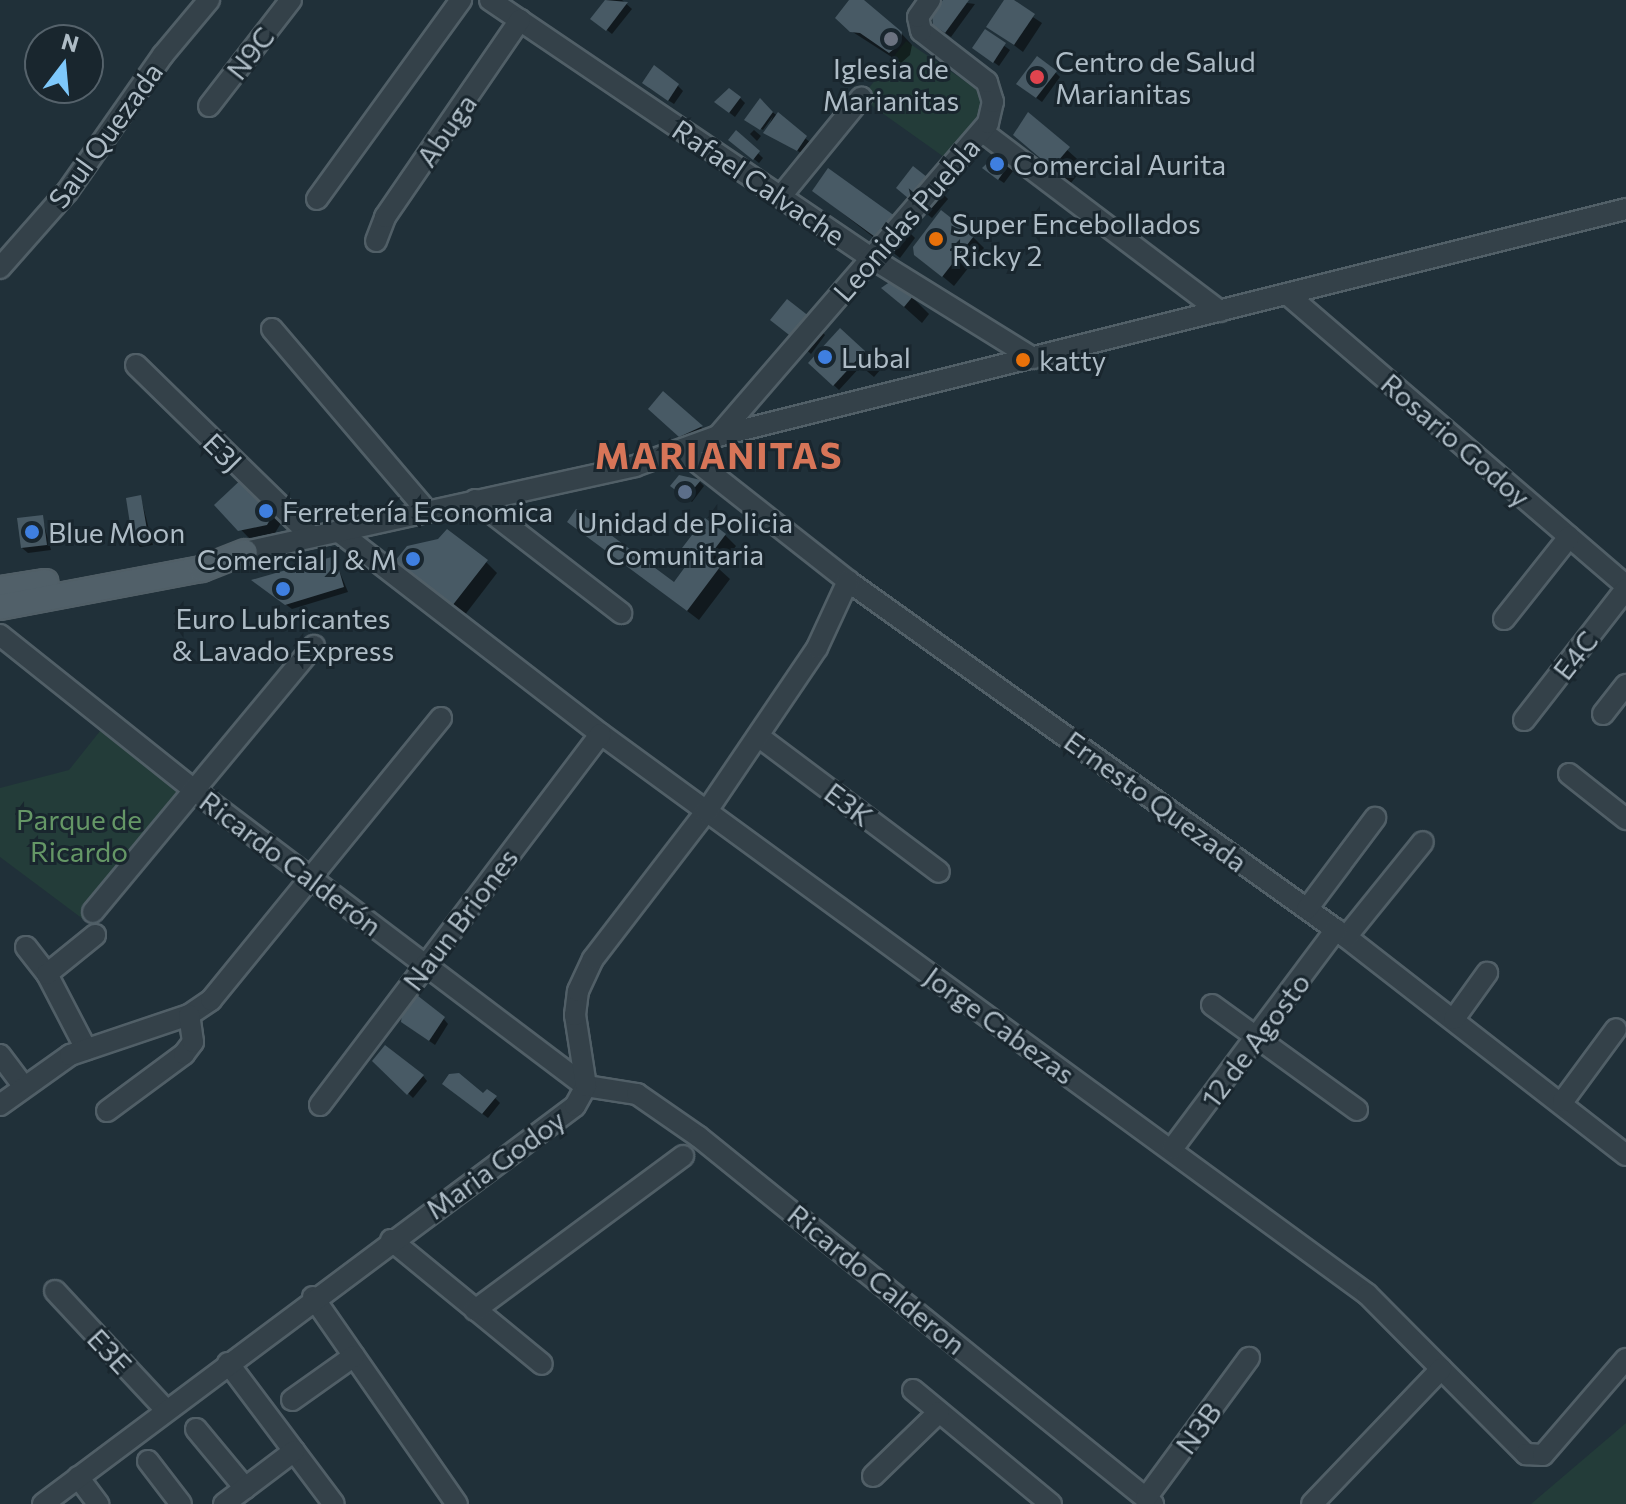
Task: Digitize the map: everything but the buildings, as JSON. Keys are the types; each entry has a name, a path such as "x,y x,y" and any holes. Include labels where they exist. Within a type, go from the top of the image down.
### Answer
{"main road":[{"path":"0,589 245,552"},
{"path":"0,607 202,569 245,552"}],"street":[{"name":"Saul Quezada","path":"0,268 67,192 163,55 209,0"},
{"name":"N9C","path":"209,106 291,0"},
{"path":"317,199 461,0"},
{"name":"Rafael Calvache","path":"490,0 870,257 1033,358"},
{"name":"Leonidas Puebla","path":"718,436 870,257 983,132 992,111 991,90 966,62 921,31 918,17 930,0"},
{"name":"Abuga","path":"376,241 385,217 520,20"},
{"path":"781,196 861,98"},
{"path":"983,132 1220,311"},
{"path":"245,552 683,451 718,436 1626,209"},
{"name":"Rosario Godoy","path":"1287,294 1626,588"},
{"path":"272,329 427,511"},
{"name":"E3J","path":"136,365 312,537"},
{"path":"756,392 761,413 780,421"},
{"name":"Ernesto Quezada","path":"683,451 848,581 1341,933 1563,1101 1626,1155"},
{"path":"475,500 621,613"},
{"name":"Jorge Cabezas","path":"338,531 706,812 1367,1294 1533,1458 1543,1455 1626,1359"},
{"path":"1504,619 1569,537"},
{"name":"Maria Godoy","path":"43,1504 313,1297 575,1106 586,1086 575,1015 578,991 593,959 706,812 758,736 817,648 848,581"},
{"name":"E4C","path":"1524,720 1626,588"},
{"name":"Ricardo Calderón","path":"0,635 194,790 586,1086"},
{"path":"93,912 314,646"},
{"path":"1603,714 1626,685"},
{"path":"0,1105 86,1049 189,1015 211,1000 441,718"},
{"name":"Naun Briones","path":"320,1105 601,734"},
{"name":"E3K","path":"758,736 939,872"},
{"path":"1569,774 1626,819"},
{"path":"1307,909 1375,818"},
{"path":"1341,933 1423,842"},
{"name":"12 de Agosto","path":"1172,1149 1341,933"},
{"path":"47,974 95,935"},
{"path":"26,947 47,974 86,1049"},
{"path":"1454,1019 1487,973"},
{"path":"1212,1005 1357,1110"},
{"path":"107,1111 184,1054 193,1042 189,1015"},
{"path":"1563,1101 1616,1029"},
{"path":"0,1055 24,1087"},
{"name":"Ricardo Calderon","path":"586,1086 637,1094 699,1137 1150,1501"},
{"path":"475,1310 683,1156"},
{"path":"391,1240 542,1364"},
{"name":"E3E","path":"55,1291 166,1410"},
{"path":"313,1297 457,1504"},
{"path":"292,1400 354,1356"},
{"name":"N3B","path":"1150,1501 1249,1358"},
{"path":"228,1363 334,1504"},
{"path":"1312,1504 1441,1369"},
{"path":"913,1390 1051,1504"},
{"path":"873,1476 939,1412"},
{"path":"196,1429 245,1488"},
{"path":"224,1504 294,1451"},
{"path":"148,1461 181,1504"},
{"path":"78,1477 98,1504"}],"green space":[{"path":"906,41 981,92 986,111 951,162 861,98"},
{"name":"Parque de Ricardo","path":"108,721 194,790 91,925 0,857 0,788 69,770"},
{"path":"1626,1423 1626,1504 1531,1504"}],"place":[{"name":"Iglesia de Marianitas","path":"891,39"},
{"name":"Centro de Salud Marianitas","path":"1037,77"},
{"name":"Comercial Aurita","path":"997,164"},
{"name":"Super Encebollados Ricky 2","path":"936,239"},
{"name":"Lubal","path":"825,357"},
{"name":"katty","path":"1023,360"},
{"name":"Unidad de Policia Comunitaria","path":"685,492"},
{"name":"Ferretería Economica","path":"266,511"},
{"name":"Blue Moon","path":"32,532"},
{"name":"Comercial J & M","path":"413,559"},
{"name":"Euro Lubricantes & Lavado Express","path":"283,589"}],"district":[{"name":"MARIANITAS","path":"719,455"}]}
